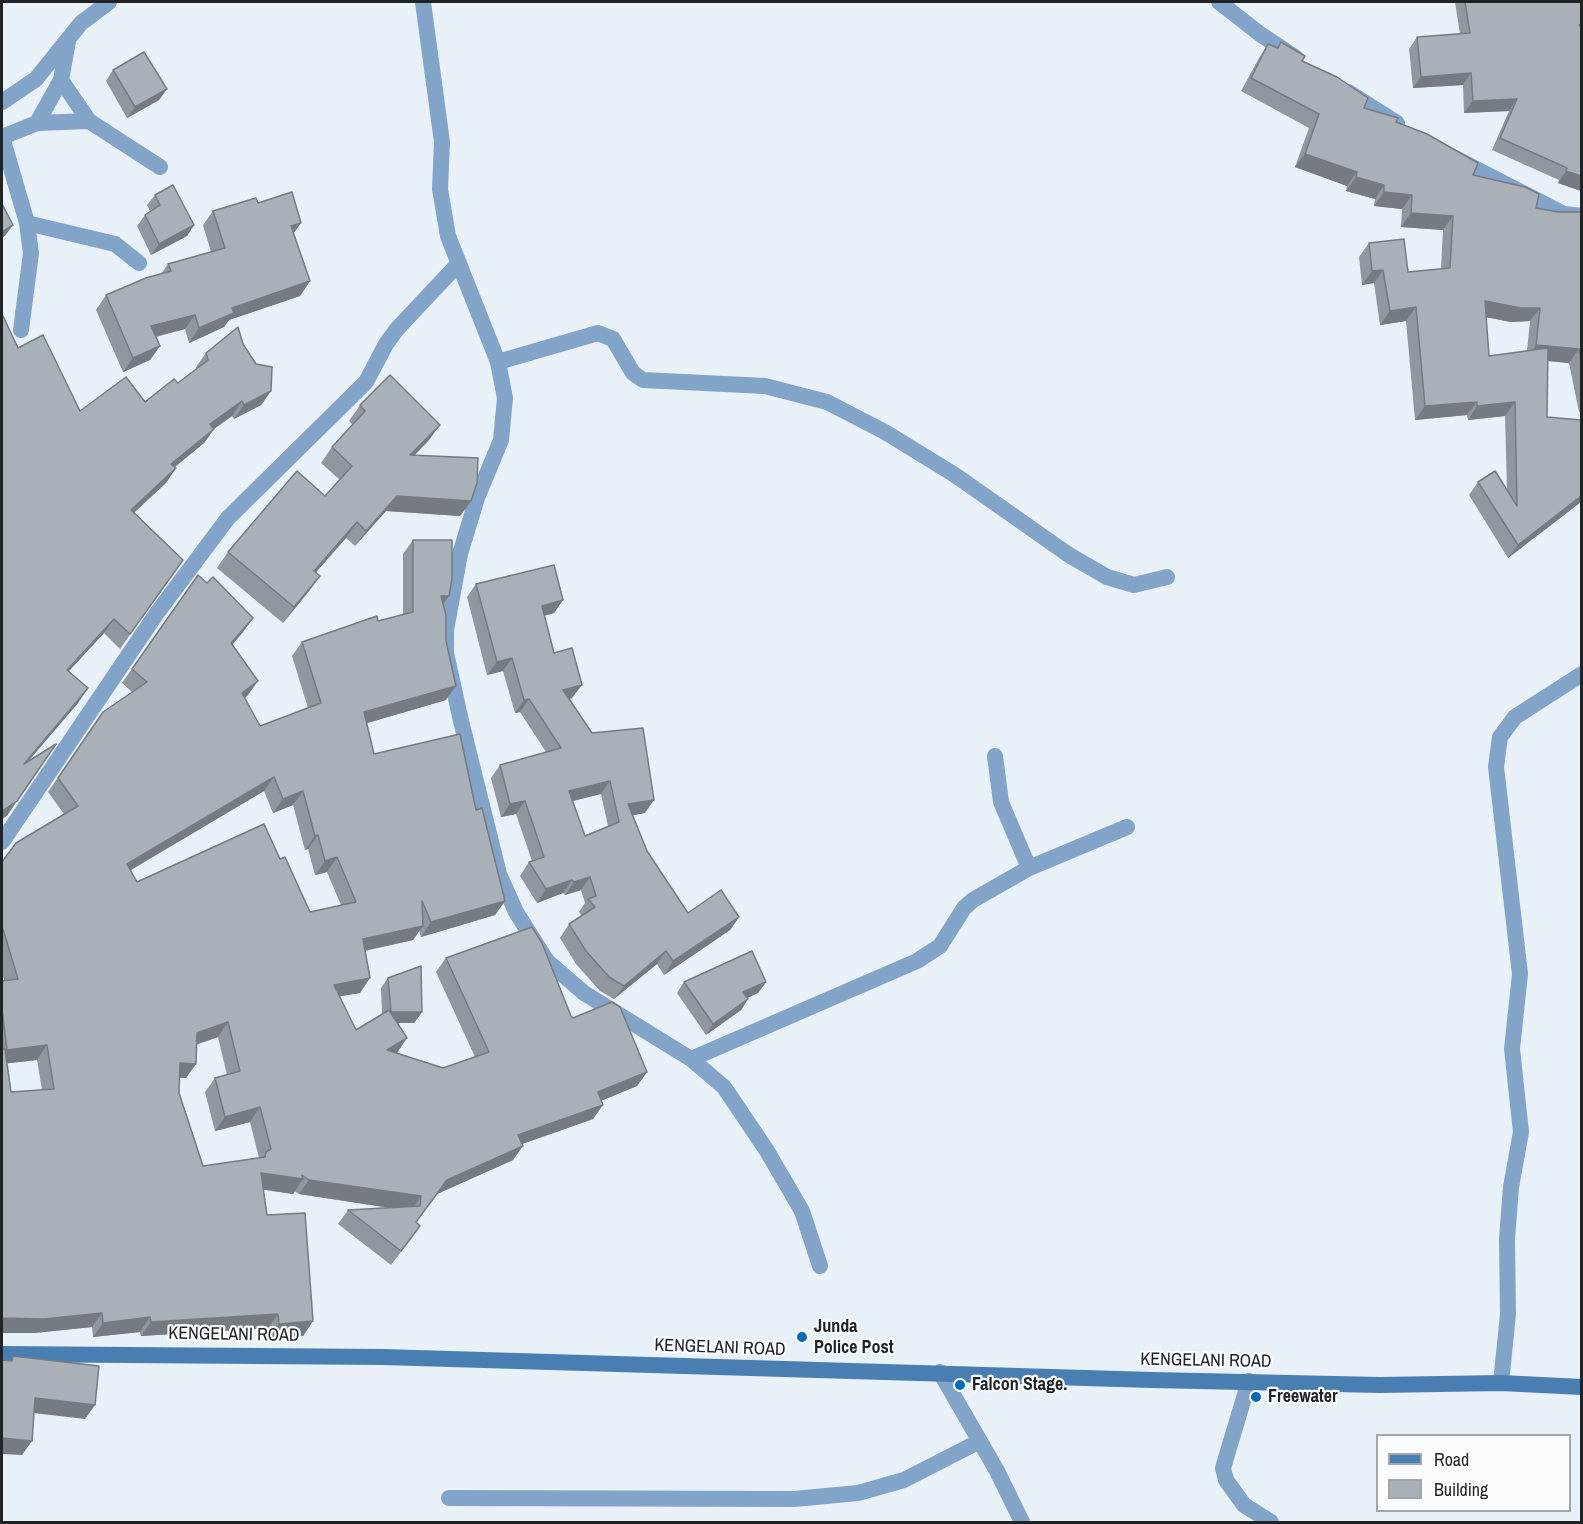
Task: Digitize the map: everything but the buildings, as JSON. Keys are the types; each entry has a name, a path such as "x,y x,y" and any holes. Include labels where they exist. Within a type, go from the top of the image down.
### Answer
{"main road":[{"name":"KENGELANI ROAD","path":"2,1354 383,1357 759,1370 940,1372 1380,1385 1501,1383 1581,1387"}],"street":[{"path":"2,102 36,79 81,23 109,2"},
{"path":"423,2 442,142 440,189 448,236 498,362 505,398 501,440 477,498 460,554 446,641 460,721 499,874 516,912 555,969 584,993 691,1059 724,1087 767,1151 802,1211 820,1266"},
{"path":"1219,2 1260,34 1314,70"},
{"path":"37,123 61,80 68,40"},
{"path":"61,80 89,120 160,167"},
{"path":"1332,81 1414,134"},
{"path":"21,330 31,253 27,223 2,137 37,123 89,120"},
{"path":"1442,151 1564,214 1581,216"},
{"path":"27,223 115,244 139,263"},
{"path":"2,842 157,613 228,518 366,382 386,344 397,329 459,263"},
{"path":"498,362 598,333 613,339 633,374 643,380 765,386 827,402 885,432 955,475 1069,555 1107,577 1134,585 1167,577"},
{"path":"1501,1383 1508,1314 1507,1239 1511,1187 1521,1132 1512,1049 1520,974 1496,767 1500,737 1515,717 1581,674"},
{"path":"995,756 1001,802 1029,868"},
{"path":"691,1059 892,974 931,954 946,939 968,903 1029,868 1127,827"},
{"path":"940,1372 980,1441 1022,1522"},
{"path":"1249,1381 1223,1468 1226,1480 1244,1505 1270,1522"},
{"path":"449,1498 794,1499 858,1493 904,1480 980,1441"}],"place":[{"name":"Junda Police Post","path":"802,1337"},
{"name":"Falcon Stage.","path":"960,1385"},
{"name":"Freewater","path":"1256,1397"}]}
